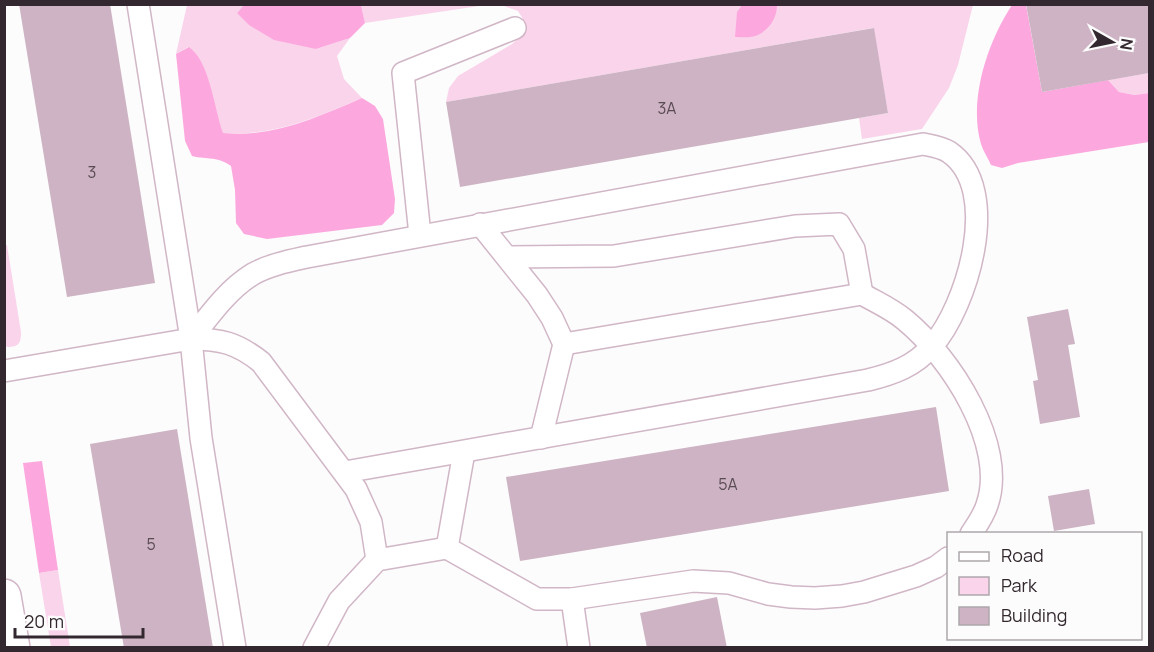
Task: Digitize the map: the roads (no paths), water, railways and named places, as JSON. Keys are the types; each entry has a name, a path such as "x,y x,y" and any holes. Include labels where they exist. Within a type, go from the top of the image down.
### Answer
{"street":[{"path":"4,596 13,648"}],"lane":[{"path":"138,4 191,339 200,427 235,648"},
{"path":"420,235 403,73 515,28"},
{"path":"191,339 225,298 255,273 307,257 923,144 940,147 949,152 966,172 975,200 978,220 976,242 957,304 945,328 932,346 901,371 876,379 345,472"},
{"path":"480,224 537,296 552,318 564,344 541,438"},
{"path":"508,257 614,256 795,225 839,224 854,249 862,294"},
{"path":"564,344 862,294 903,318 932,346 963,391 986,441 990,467 991,488 987,505 972,532"},
{"path":"4,370 191,339 213,339 231,343 246,350 261,363 356,489 370,522 377,560"},
{"path":"447,548 464,452"},
{"path":"314,648 339,601 377,560 447,548 537,599 572,599 671,583 702,581 729,583 768,594 792,597 842,596 889,586 936,567 947,559"},
{"path":"572,599 579,648"}]}
